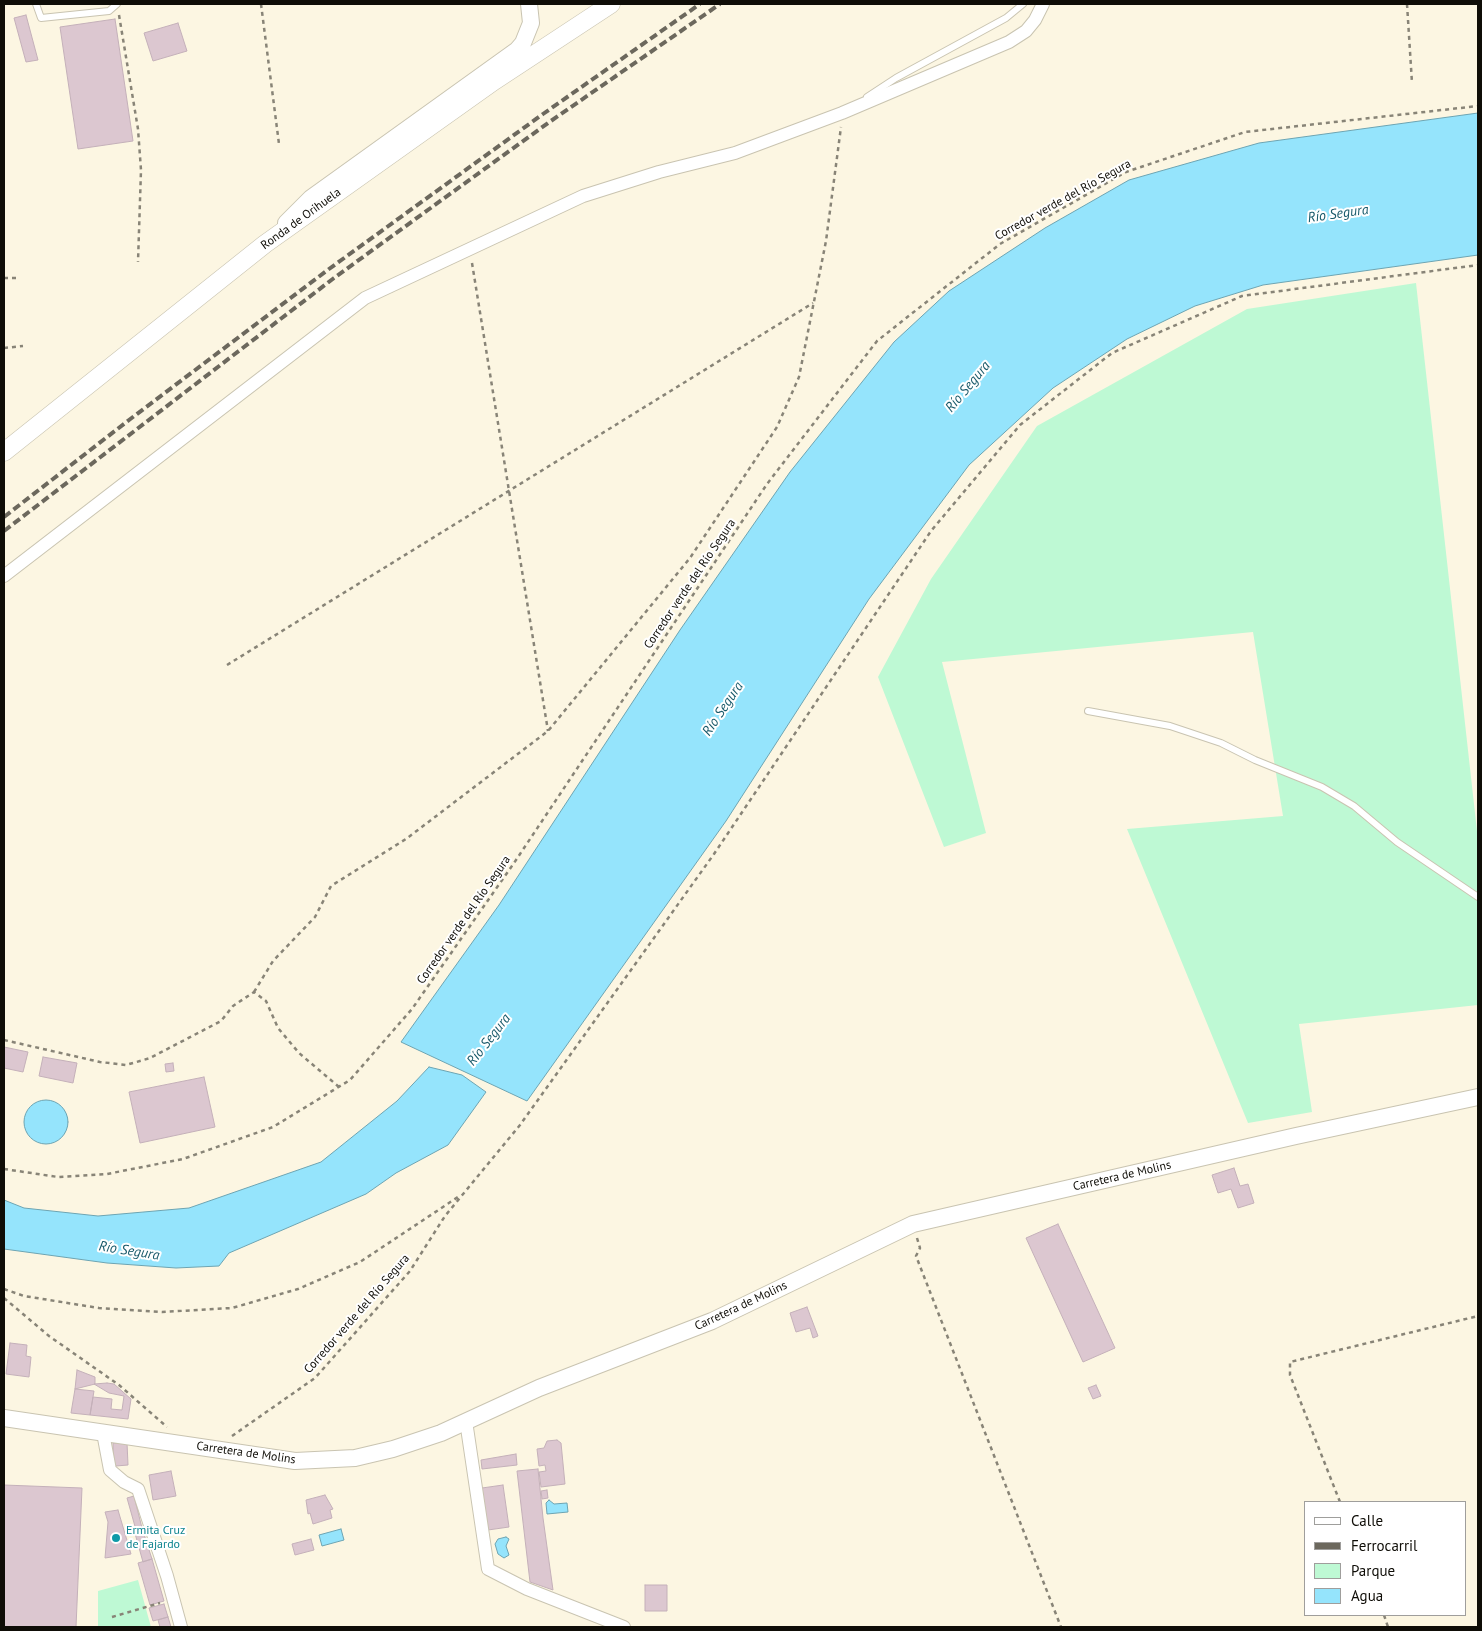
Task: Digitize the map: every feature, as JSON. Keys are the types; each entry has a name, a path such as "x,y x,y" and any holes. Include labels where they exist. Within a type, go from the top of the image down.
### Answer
{"main road":[{"name":"Ronda de Orihuela","path":"4,452 265,244 494,81 611,4"}],"street":[{"path":"265,244 311,198 517,50 523,43 531,23 529,4"},
{"path":"4,576 365,298 583,196 659,172 734,153 842,113 1009,42 1026,31 1035,20 1043,4"},
{"name":"Carretera de Molins","path":"4,1418 295,1461 355,1458 393,1449 440,1433 538,1388 712,1321 913,1224 1296,1136 1478,1098"},
{"path":"466,1421 488,1569 527,1589 624,1627"},
{"path":"103,1432 110,1470 124,1482 138,1489 181,1627"}],"lane":[{"path":"36,4 41,18 109,11 116,4"},
{"path":"842,113 896,78 1006,18 1023,4"},
{"path":"1088,711 1170,726 1221,743 1255,760 1322,787 1354,806 1397,842 1478,896"}],"path":[{"path":"261,4 279,144"},
{"path":"1407,4 1412,83"},
{"path":"119,12 138,129 141,170 138,262"},
{"name":"Corredor verde del Río Segura","path":"4,1169 58,1177 78,1176 107,1174 184,1159 273,1127 350,1080 412,1009 514,863 767,484 877,341 1000,244 1126,172 1245,132 1478,106"},
{"path":"4,1040 100,1062 126,1065 150,1058 221,1021 233,1006 254,992 273,961 314,917 332,886 406,839 548,731 690,558 777,427 799,377 826,241 842,113"},
{"path":"470,249 548,731"},
{"name":"Corredor verde del Río Segura","path":"216,1450 244,1426 315,1378 410,1271 445,1216 520,1125 708,862 931,531 1020,425 1112,353 1242,296 1478,265"},
{"path":"4,278 18,278"},
{"path":"227,665 813,302"},
{"path":"4,348 23,346"},
{"path":"254,992 266,1002 278,1028 299,1054 339,1087"},
{"path":"4,1289 24,1296 99,1308 162,1312 232,1308 298,1289 360,1262 464,1193"},
{"path":"913,1224 920,1248 916,1256 1061,1627"},
{"path":"4,1298 48,1336 119,1385 164,1422 179,1444"},
{"path":"1340,1501 1290,1375 1290,1362 1478,1316"},
{"path":"112,1617 174,1600"}],"green space":[{"path":"1416,283 1478,840 1478,1005 1299,1024 1312,1112 1248,1123 1127,829 1283,816 1253,632 942,662 986,833 944,847 878,677 931,579 1037,426 1247,309"},
{"path":"138,1580 151,1627 98,1627 98,1591"}],"water":[{"name":"Río Segura","path":"1478,113 1478,255 1263,285 1195,306 1127,339 1053,388 969,465 869,599 726,821 527,1101 401,1042 499,905 680,630 790,472 894,342 949,291 1045,228 1129,180 1259,143"},
{"name":"Río Segura","path":"429,1067 462,1075 486,1092 448,1145 396,1173 366,1194 229,1253 219,1266 176,1268 107,1263 4,1249 4,1200 24,1208 98,1216 189,1208 321,1162 397,1101"},
{"path":"42,1100 50,1100 62,1106 68,1122 62,1138 50,1144 42,1144 30,1138 24,1126 24,1118 30,1106"},
{"path":"549,1500 554,1504 567,1503 568,1512 547,1514 546,1503"},
{"path":"341,1529 344,1540 322,1546 319,1535"},
{"path":"506,1537 509,1539 506,1546 509,1555 504,1558 498,1554 495,1544 498,1539"}],"building":[{"path":"26,15 38,60 26,62 14,18"},
{"path":"115,19 133,141 78,149 60,27"},
{"path":"178,23 187,51 153,61 144,33"},
{"path":"4,1047 28,1052 23,1072 4,1068"},
{"path":"43,1057 77,1063 73,1083 39,1076"},
{"path":"173,1063 174,1071 166,1072 165,1064"},
{"path":"204,1077 215,1127 140,1143 129,1092"},
{"path":"1234,1168 1240,1186 1248,1184 1254,1203 1238,1208 1231,1189 1218,1193 1212,1175"},
{"path":"1058,1224 1115,1348 1083,1362 1026,1238"},
{"path":"807,1307 818,1336 813,1338 810,1328 796,1332 790,1313"},
{"path":"10,1343 27,1345 26,1356 31,1357 29,1377 6,1374"},
{"path":"77,1370 95,1377 95,1384 75,1389"},
{"path":"94,1384 114,1384 131,1399 128,1419 90,1415 93,1397 112,1399 111,1409 122,1410 124,1396 109,1393"},
{"path":"1096,1385 1101,1396 1093,1399 1088,1388"},
{"path":"75,1389 94,1391 90,1415 71,1413"},
{"path":"557,1440 561,1443 565,1484 541,1487 539,1472 546,1471 545,1465 539,1466 537,1449 544,1448 547,1441"},
{"path":"127,1442 128,1465 116,1466 113,1461 113,1443"},
{"path":"516,1454 517,1465 482,1469 481,1460"},
{"path":"538,1469 553,1590 530,1582 517,1471"},
{"path":"171,1471 176,1496 153,1500 149,1475"},
{"path":"4,1485 82,1488 76,1627 4,1627"},
{"path":"503,1485 509,1527 488,1530 482,1488"},
{"path":"547,1490 548,1498 542,1499 541,1491"},
{"path":"325,1495 333,1509 330,1510 332,1518 313,1524 310,1513 308,1514 306,1500"},
{"path":"134,1496 142,1528 136,1530 127,1498"},
{"name":"Ermita Cruz de Fajardo","path":"118,1510 131,1554 105,1558 108,1522 105,1512"},
{"path":"142,1528 152,1559 143,1562 134,1530"},
{"path":"311,1539 314,1550 295,1555 292,1544"},
{"path":"152,1559 164,1601 150,1605 138,1563"},
{"path":"645,1585 667,1585 667,1611 645,1611"},
{"path":"164,1604 168,1617 153,1621 149,1608"},
{"path":"168,1617 171,1627 160,1627 158,1620"}],"railway":[{"path":"4,517 329,269 543,114 700,4"},
{"path":"4,531 334,278 548,123 720,4"}],"place":[{"name":"Ermita Cruz de Fajardo","path":"116,1538"}]}
